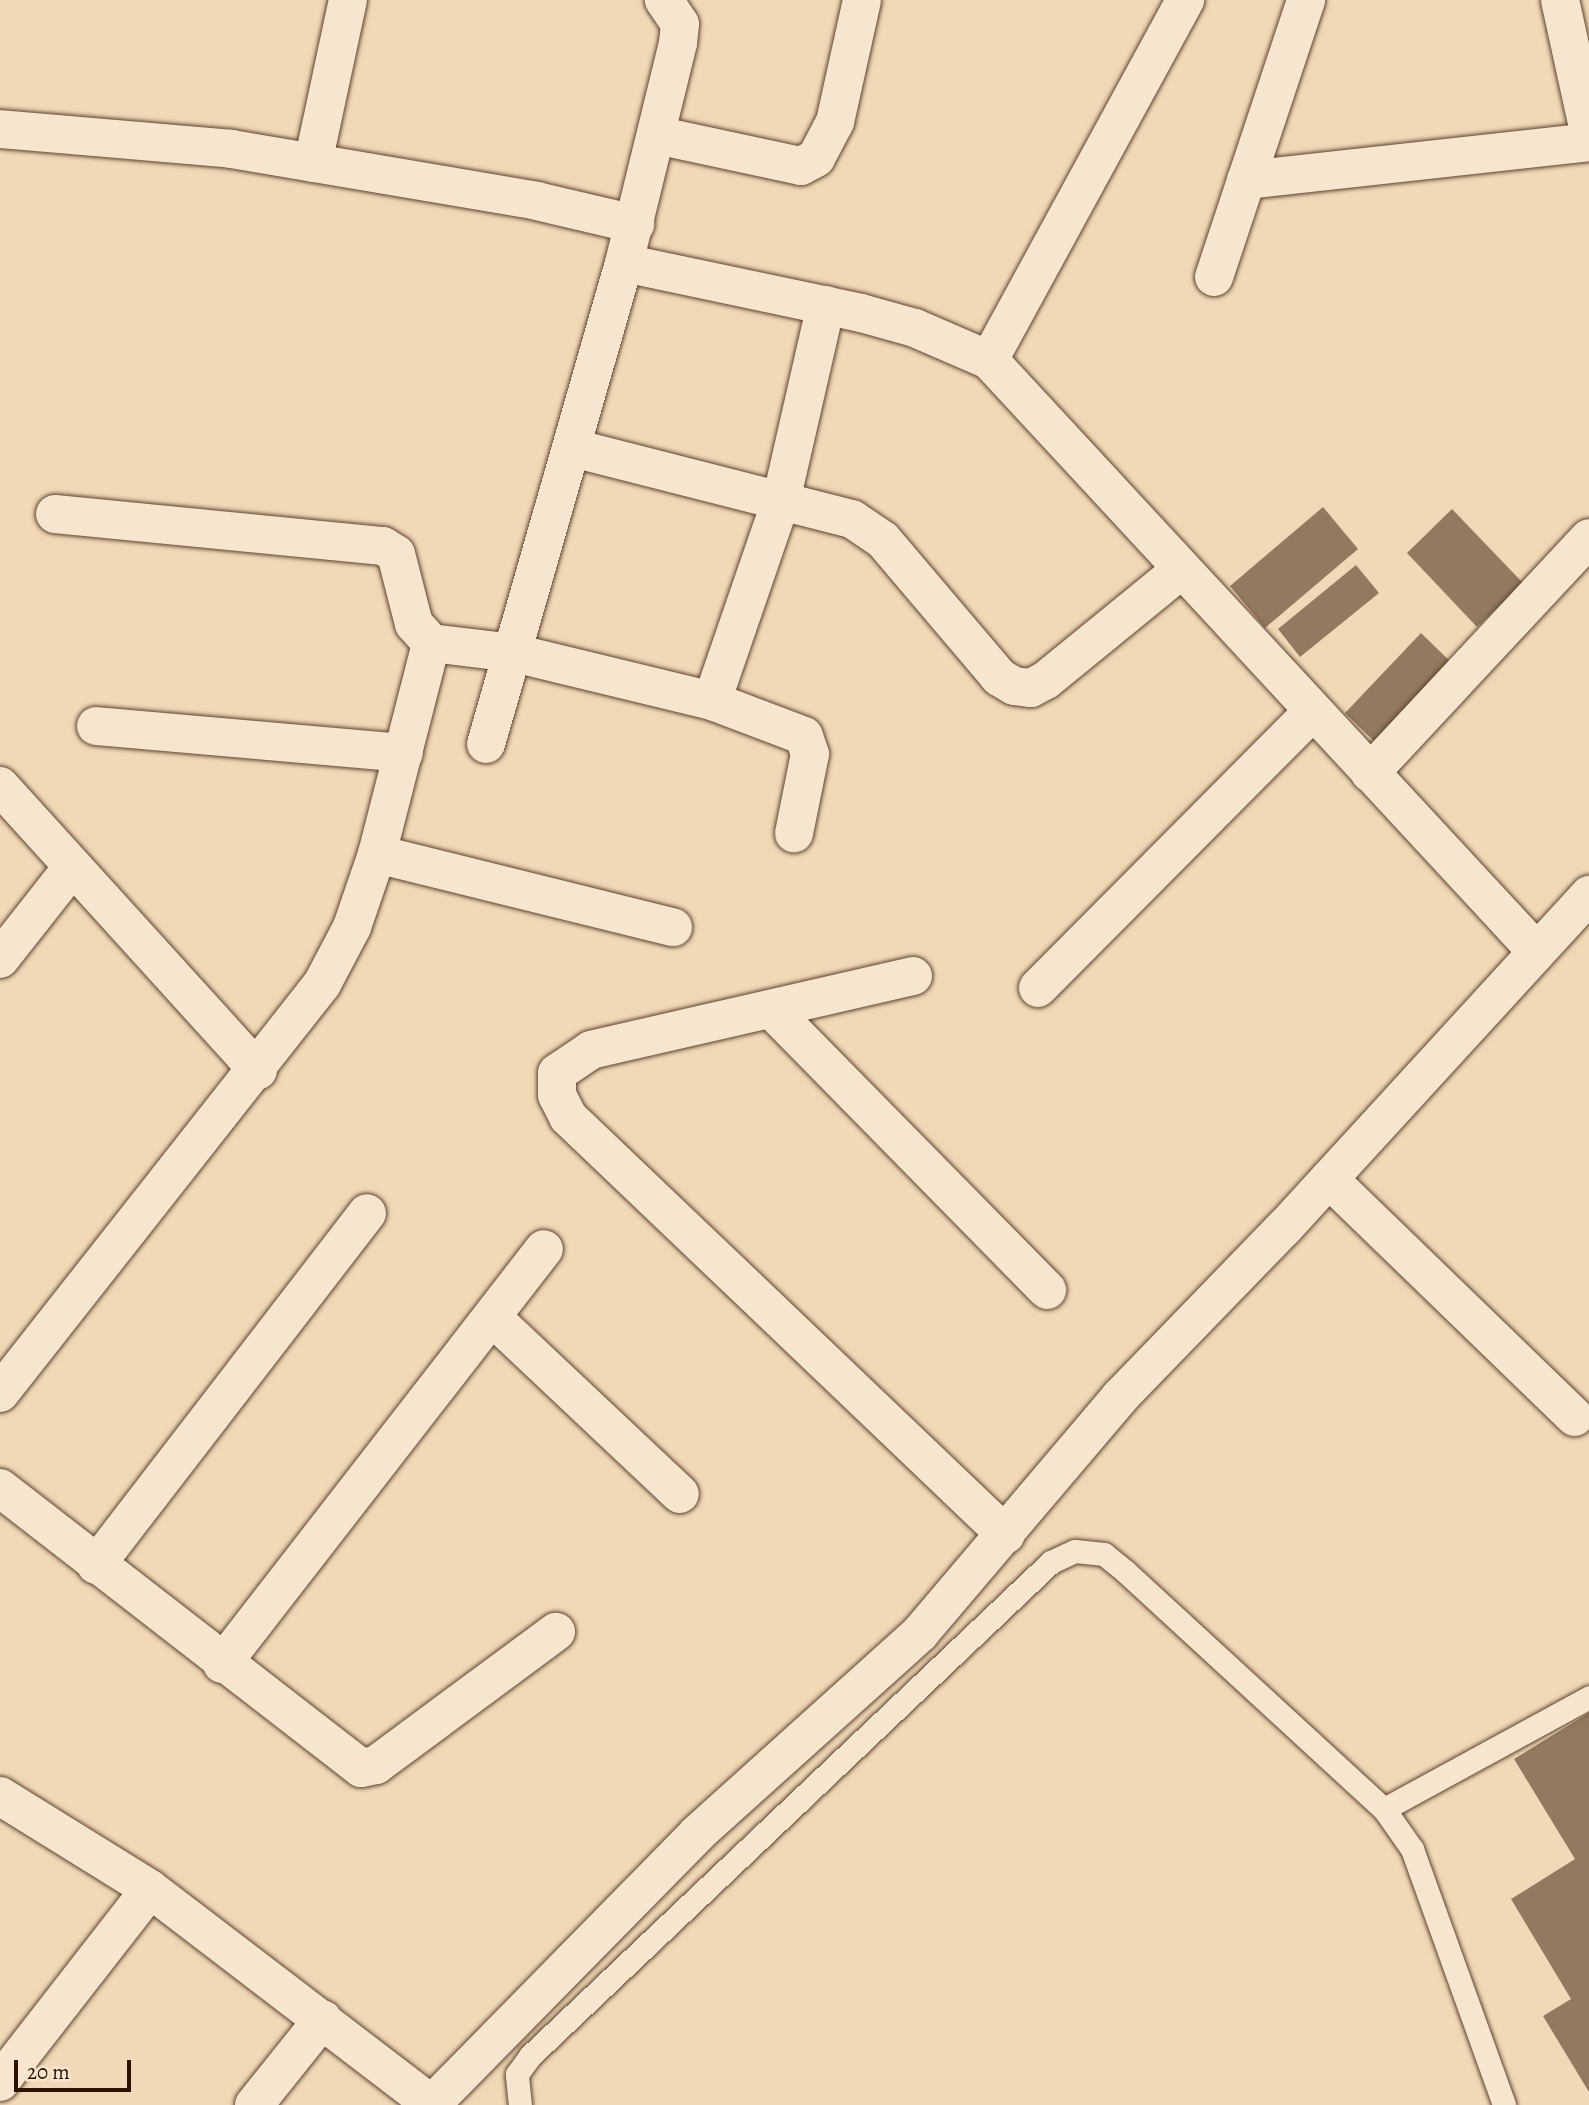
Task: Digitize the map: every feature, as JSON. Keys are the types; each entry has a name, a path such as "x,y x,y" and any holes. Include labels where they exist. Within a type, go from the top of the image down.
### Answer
{"street":[{"path":"313,163 348,0"},
{"path":"486,744 573,448 635,224 680,24 664,0"},
{"path":"656,135 801,166 816,158 835,122 862,0"},
{"path":"989,360 1185,0"},
{"path":"1214,278 1306,0"},
{"path":"1560,0 1589,132"},
{"path":"0,129 232,149 635,224"},
{"path":"1246,180 1589,142"},
{"path":"624,263 826,305 915,328 989,360 1536,951"},
{"path":"712,701 781,501 826,305"},
{"path":"573,448 852,519 883,540 999,677 1014,686 1031,688 1046,680 1181,570"},
{"path":"55,514 383,546 397,554 414,624 431,643 514,653 712,701 804,736 810,754 794,833"},
{"path":"1370,773 1589,538"},
{"path":"0,1393 258,1071 322,984 352,927 377,854 431,643"},
{"path":"1038,988 1313,711"},
{"path":"96,726 404,753"},
{"path":"0,786 70,870 258,1071"},
{"path":"377,854 673,927"},
{"path":"0,959 70,870"},
{"path":"0,1796 150,1889 432,2105 697,1834 920,1633 1006,1535 1119,1397 1329,1179 1589,895"},
{"path":"912,976 591,1050 557,1073 557,1095 568,1117 1006,1535"},
{"path":"771,1009 1046,1290"},
{"path":"1329,1179 1575,1417"},
{"path":"96,1565 367,1213"},
{"path":"222,1664 544,1249"},
{"path":"492,1317 680,1494"},
{"path":"0,1488 222,1664 361,1768 376,1765 556,1632"},
{"path":"0,2082 150,1889"},
{"path":"254,2105 323,2019"}],"lane":[{"path":"520,2105 517,2074 530,2056 1051,1562 1075,1551 1104,1554 1126,1572 1384,1810 1412,1849 1504,2105"},
{"path":"1384,1810 1589,1697"}],"building":[{"path":"1323,507 1358,549 1265,628 1230,586"},
{"path":"1452,509 1523,583 1477,627 1407,553"},
{"path":"1356,565 1379,593 1300,657 1278,629"},
{"path":"1421,633 1458,669 1382,749 1345,713"},
{"path":"1589,1713 1589,2092 1543,2016 1571,1999 1511,1899 1575,1859 1514,1759"}]}
